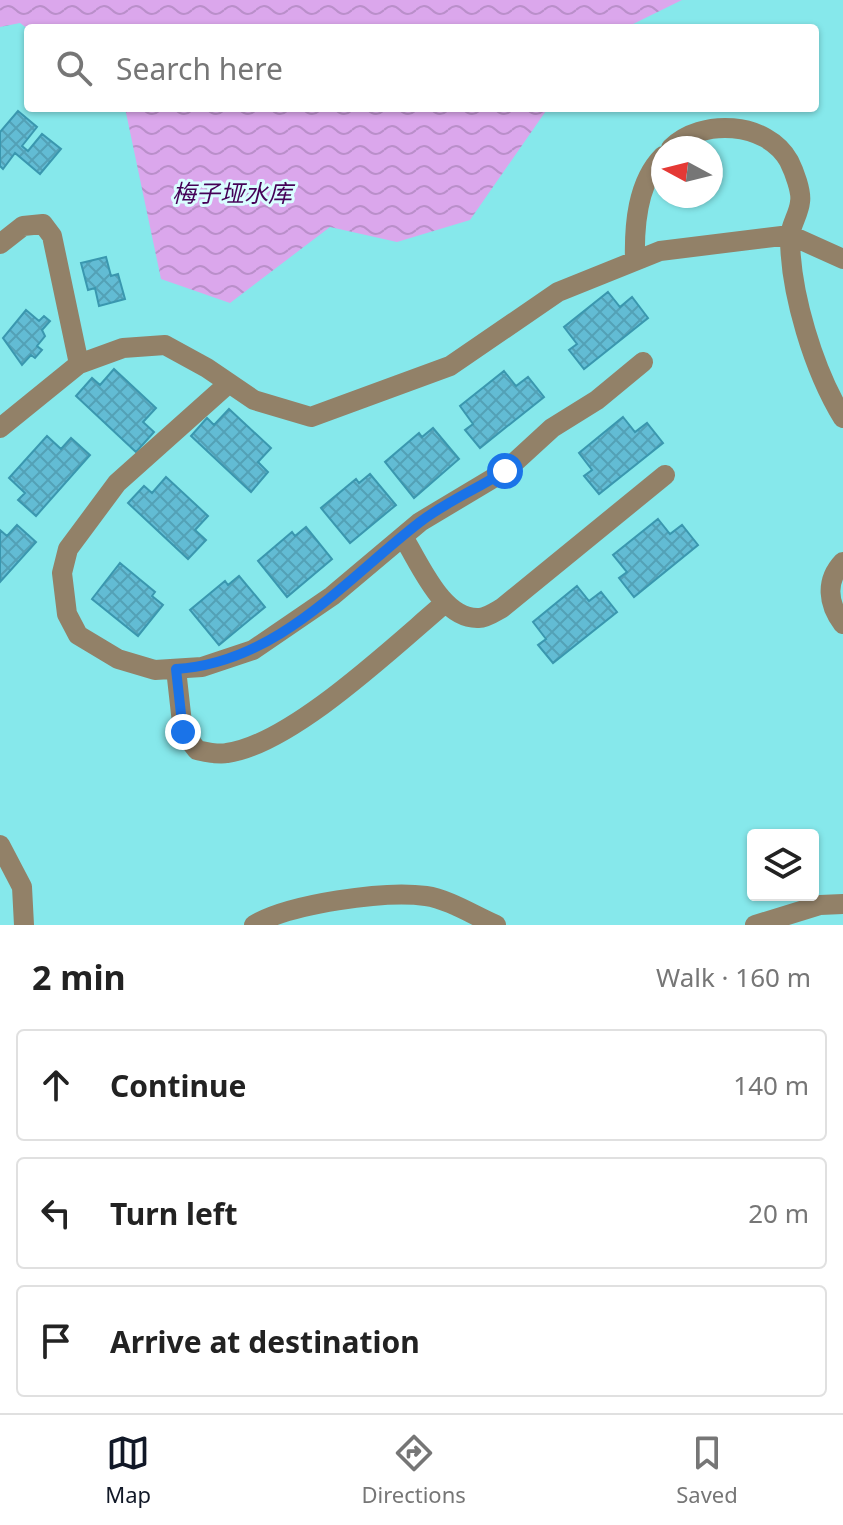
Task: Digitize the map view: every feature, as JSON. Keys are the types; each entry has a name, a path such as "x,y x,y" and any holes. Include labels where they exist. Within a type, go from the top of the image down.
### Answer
{"lane":[{"path":"690,136 713,127 741,129 767,140 788,160 801,200 790,235 804,331 843,418"},
{"path":"635,261 634,234 642,191 651,170"},
{"path":"0,244 23,226 43,224 52,236 79,364"},
{"path":"0,428 79,364 123,348 165,345 254,400 311,417 450,366 558,292 660,251 790,235 843,259"},
{"path":"229,383 117,483 82,526 68,549 62,573 67,614 78,635 118,659 155,670 176,669 202,667 253,650 332,596 445,505 505,471 552,428 597,400 643,362"},
{"path":"403,537 445,603 461,616 481,619 502,608 665,475"},
{"path":"843,562 834,571 829,595 843,624"},
{"path":"176,669 183,732 197,750 226,754 281,731 332,696 445,603"},
{"path":"0,845 22,887 24,925"},
{"path":"254,925 272,914 339,899 427,896 496,925"},
{"path":"755,925 820,905 843,904"}],"water":[{"path":"0,0 682,0 633,24 24,26 20,23 0,27"},
{"name":"梅子垭水库","path":"126,112 545,112 470,220 397,242 330,227 230,303 161,279"}],"building":[{"path":"18,111 37,127 22,146 28,151 42,134 61,149 40,174 15,153 3,169 0,166 0,132"},
{"path":"106,257 111,276 118,274 125,299 99,306 95,288 88,290 81,263"},
{"path":"608,292 620,307 632,297 648,318 584,369 569,350 577,344 564,327"},
{"path":"26,310 39,321 44,316 50,321 42,330 45,336 37,346 42,350 35,358 31,355 22,365 3,338"},
{"path":"114,369 156,408 143,422 154,432 136,452 76,396 92,378 100,385"},
{"path":"504,371 516,386 528,377 544,397 480,448 465,430 473,424 460,406"},
{"path":"229,409 271,448 258,462 268,472 251,492 191,436 207,418 214,425"},
{"path":"623,417 635,432 647,423 663,443 599,494 584,476 592,470 579,453"},
{"path":"433,428 459,459 414,498 385,462 419,433 422,437"},
{"path":"47,436 61,449 71,438 90,455 36,516 18,500 25,493 9,478"},
{"path":"370,474 396,505 350,543 321,508 356,479 359,483"},
{"path":"166,477 208,516 195,530 206,540 188,559 128,503 144,486 152,493"},
{"path":"658,519 670,534 682,525 698,545 634,597 619,578 627,572 613,555"},
{"path":"17,525 36,542 0,582 0,530 7,536"},
{"path":"306,527 332,559 287,597 258,561 292,532 295,536"},
{"path":"120,563 155,592 152,596 163,605 138,636 92,599"},
{"path":"239,576 265,607 219,645 190,610 225,581 228,585"},
{"path":"577,586 589,601 601,592 617,612 553,663 538,645 546,639 533,622"}],"route":[{"path":"183,732 176,669 202,667 253,650 292,627 420,522 505,471"}]}
